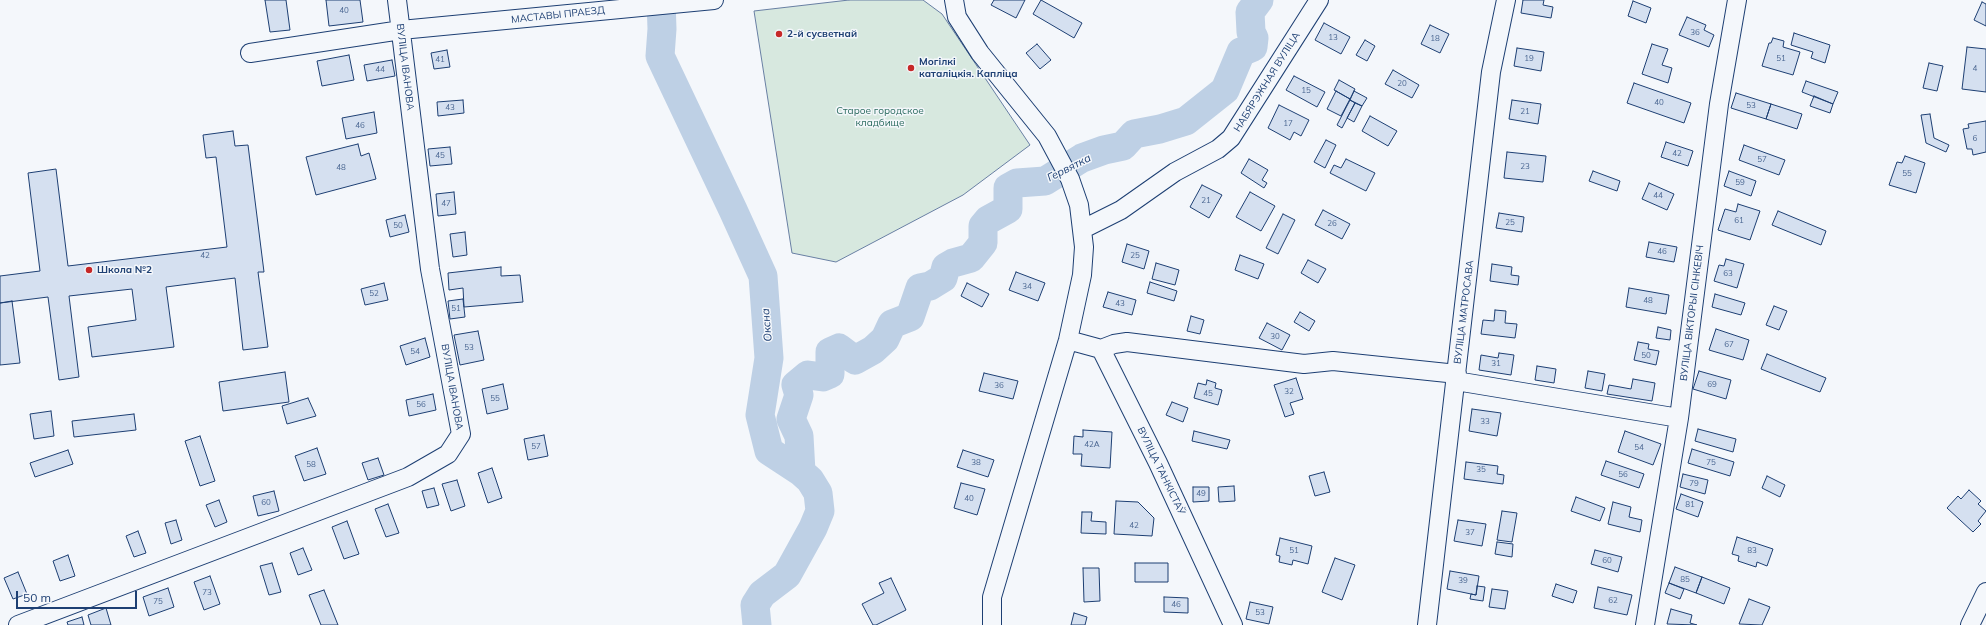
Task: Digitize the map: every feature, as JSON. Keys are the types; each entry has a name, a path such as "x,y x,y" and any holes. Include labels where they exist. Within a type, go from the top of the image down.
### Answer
{"street":[{"name":"ВУЛІЦА ІВАНОВА","path":"18,625 408,477 448,454 460,434 430,269 397,0"},
{"name":"МАСТАВЫ ПРАЕЗД","path":"250,53 401,30 714,0"},
{"path":"954,0 957,17 980,53 1047,136 1070,179 1079,205 1083,229 1084,247 1082,275 1068,340 992,597 992,625"},
{"name":"НАБЯРЭЖНАЯ ВУЛІЦА","path":"1083,229 1121,210 1175,172 1218,149 1231,138 1319,0"},
{"name":"ВУЛІЦА МАТРОСАВА","path":"1426,625 1492,72 1506,0"},
{"name":"ВУЛІЦА ВІКТОРЫІ СІНКЕВІЧ","path":"1645,625 1679,418 1718,112 1737,0"},
{"path":"1068,340 1100,348 1127,342 1304,364 1333,361 1456,377 1679,418"},
{"name":"ВУЛІЦА ТАНКІСТАЎ","path":"1100,348 1158,463 1233,625"},
{"path":"1970,625 1986,592"}],"green space":[{"name":"Старое городское кладбище","path":"849,0 923,0 942,14 1030,145 963,195 836,262 792,253 754,11"}],"building":[{"path":"265,0 286,0 290,30 270,32"},
{"path":"326,0 360,0 363,22 329,26"},
{"path":"994,0 1025,0 1016,18 991,5"},
{"path":"1041,0 1082,23 1074,38 1033,14"},
{"path":"1523,0 1544,0 1543,5 1553,7 1551,18 1521,13"},
{"path":"1633,1 1651,8 1646,23 1628,16"},
{"path":"1982,2 1986,4 1986,26 1974,20"},
{"path":"1687,17 1706,25 1704,30 1714,35 1709,47 1679,35"},
{"path":"1324,23 1350,37 1341,54 1315,40"},
{"path":"1430,25 1449,34 1440,53 1421,44"},
{"path":"1794,33 1830,45 1825,63 1811,58 1813,52 1791,45"},
{"path":"1773,38 1784,41 1783,47 1800,52 1793,75 1762,66 1769,43 1771,43"},
{"path":"1365,40 1375,46 1367,61 1356,55"},
{"path":"1037,44 1051,60 1040,69 1026,53"},
{"path":"1652,44 1668,49 1662,65 1672,68 1668,83 1642,74"},
{"path":"1967,47 1986,49 1986,92 1962,89"},
{"path":"1517,48 1544,52 1541,71 1514,66"},
{"path":"447,50 450,67 434,69 431,53"},
{"path":"349,55 354,80 322,86 317,61"},
{"path":"392,60 395,76 367,81 364,65"},
{"path":"1929,63 1943,66 1937,91 1923,88"},
{"path":"1393,70 1419,85 1412,98 1385,84"},
{"path":"1294,76 1325,92 1317,107 1286,90"},
{"path":"1339,80 1355,89 1350,99 1334,90"},
{"path":"1806,81 1838,92 1833,104 1802,92"},
{"path":"1634,83 1691,103 1684,123 1627,103"},
{"path":"1336,91 1350,99 1341,116 1327,109"},
{"path":"1354,91 1367,98 1362,106 1350,100"},
{"path":"1736,93 1771,104 1766,119 1731,108"},
{"path":"1814,96 1833,104 1830,113 1810,106"},
{"path":"463,100 464,113 438,116 437,102"},
{"path":"1350,100 1355,103 1342,128 1337,125"},
{"path":"1512,100 1541,104 1538,124 1509,119"},
{"path":"1355,103 1362,106 1354,122 1347,118"},
{"path":"1771,104 1802,114 1797,129 1766,119"},
{"path":"1279,105 1309,120 1301,136 1294,132 1290,140 1268,128"},
{"path":"374,112 377,133 346,139 342,118"},
{"path":"1930,114 1934,138 1949,145 1946,152 1926,143 1921,115"},
{"path":"1370,116 1397,131 1388,146 1362,131"},
{"path":"1986,121 1986,152 1973,155 1972,149 1967,149 1963,129 1969,128 1968,124"},
{"name":"Школа №2","path":"233,131 235,146 248,145 264,272 258,272 268,347 243,350 235,278 166,287 174,347 92,357 88,327 136,320 132,289 69,296 79,377 59,380 48,297 0,303 0,276 40,271 28,173 56,169 68,266 227,247 216,157 206,158 203,135"},
{"path":"1326,140 1336,145 1325,168 1314,162"},
{"path":"1666,142 1693,151 1688,166 1661,157"},
{"path":"358,144 361,156 369,153 376,179 316,195 306,157"},
{"path":"1744,145 1785,160 1779,175 1739,160"},
{"path":"450,147 452,164 430,166 428,149"},
{"path":"1507,152 1546,156 1543,182 1504,178"},
{"path":"1905,156 1925,163 1916,193 1889,185 1897,162 1902,163"},
{"path":"1249,159 1268,170 1262,180 1267,183 1264,188 1241,173"},
{"path":"1346,159 1375,173 1366,191 1330,173 1334,165 1341,168"},
{"path":"1593,171 1620,181 1617,191 1589,181"},
{"path":"1729,171 1756,181 1751,196 1724,186"},
{"path":"1649,183 1674,194 1667,210 1642,199"},
{"path":"1202,185 1222,195 1209,218 1190,207"},
{"path":"454,192 456,214 438,216 436,194"},
{"path":"1250,192 1275,206 1261,231 1236,217"},
{"path":"1738,204 1760,211 1750,240 1718,230 1725,209 1736,212"},
{"path":"1323,210 1350,224 1342,239 1315,225"},
{"path":"1778,211 1826,231 1821,245 1772,225"},
{"path":"1499,213 1524,217 1522,232 1496,228"},
{"path":"1283,214 1295,220 1278,254 1266,248"},
{"path":"405,215 409,232 390,237 386,220"},
{"path":"465,232 467,255 453,257 450,234"},
{"path":"1649,242 1677,247 1674,262 1646,257"},
{"path":"1127,244 1149,251 1144,269 1122,262"},
{"path":"1240,255 1264,264 1258,279 1235,270"},
{"path":"1726,259 1744,264 1737,288 1714,281 1719,265 1724,266"},
{"path":"1308,260 1326,269 1318,283 1301,273"},
{"path":"1156,263 1179,270 1175,285 1152,279"},
{"path":"1492,264 1512,267 1511,275 1519,276 1518,285 1490,281"},
{"path":"501,267 501,276 520,275 523,302 464,307 463,288 449,290 448,273"},
{"path":"1016,272 1045,283 1038,301 1009,290"},
{"path":"1150,282 1177,291 1174,301 1147,293"},
{"path":"384,283 388,300 365,305 361,289"},
{"path":"967,283 989,294 982,307 961,296"},
{"path":"1629,288 1669,295 1666,314 1626,307"},
{"path":"1108,292 1136,300 1132,315 1103,307"},
{"path":"1715,294 1745,303 1741,315 1712,307"},
{"path":"463,299 465,317 450,319 448,301"},
{"path":"12,301 20,363 0,365 0,303"},
{"path":"1774,306 1787,311 1779,330 1766,325"},
{"path":"1495,310 1506,311 1505,323 1517,324 1515,338 1481,334 1483,320 1494,321"},
{"path":"1300,312 1315,321 1309,331 1294,322"},
{"path":"1191,316 1204,320 1200,334 1187,331"},
{"path":"1267,323 1290,335 1282,350 1259,338"},
{"path":"1658,327 1671,330 1670,340 1656,338"},
{"path":"1716,329 1749,340 1743,360 1709,350"},
{"path":"478,331 484,360 460,365 454,335"},
{"path":"425,338 430,357 406,365 400,346"},
{"path":"1638,342 1649,344 1648,349 1659,351 1656,365 1634,360"},
{"path":"1499,353 1514,355 1511,375 1479,370 1481,355 1498,358"},
{"path":"1767,354 1826,378 1820,392 1761,369"},
{"path":"1537,366 1556,369 1554,383 1535,380"},
{"path":"1588,371 1605,374 1602,391 1585,388"},
{"path":"1699,371 1731,380 1726,399 1693,389"},
{"path":"285,372 289,402 223,411 219,382"},
{"path":"984,373 1018,381 1013,399 979,391"},
{"path":"1296,378 1303,399 1290,403 1294,414 1285,417 1274,385"},
{"path":"1633,379 1655,383 1652,401 1607,394 1609,385 1631,389"},
{"path":"1207,380 1216,383 1215,388 1222,390 1218,405 1194,398 1198,383 1206,385"},
{"path":"503,384 508,409 487,414 482,389"},
{"path":"433,394 436,410 409,416 406,400"},
{"path":"308,398 316,416 287,424 282,406"},
{"path":"1172,402 1188,408 1183,422 1166,415"},
{"path":"1472,409 1501,413 1497,436 1469,431"},
{"path":"51,411 54,436 34,439 30,414"},
{"path":"134,414 136,430 74,437 72,421"},
{"path":"1698,429 1736,439 1733,452 1695,441"},
{"path":"1083,430 1112,432 1110,468 1081,466 1082,454 1073,454 1074,436 1083,437"},
{"path":"1194,431 1230,440 1227,449 1192,441"},
{"path":"1625,431 1661,444 1653,465 1618,452"},
{"path":"544,435 548,456 528,460 524,439"},
{"path":"200,436 215,481 200,486 185,441"},
{"path":"317,448 326,474 304,481 295,456"},
{"path":"1692,449 1734,462 1730,476 1688,463"},
{"path":"68,450 73,464 35,477 30,463"},
{"path":"963,450 994,460 988,477 957,467"},
{"path":"378,458 384,475 368,480 362,463"},
{"path":"1606,461 1644,474 1639,488 1601,475"},
{"path":"1466,462 1498,466 1497,474 1504,475 1503,484 1464,479"},
{"path":"492,468 502,498 488,503 478,473"},
{"path":"1324,472 1330,492 1315,496 1309,476"},
{"path":"1683,474 1708,480 1705,494 1680,487"},
{"path":"1767,476 1785,485 1780,497 1762,488"},
{"path":"457,480 465,506 451,511 442,484"},
{"path":"961,483 985,489 977,515 954,508"},
{"path":"1234,486 1235,501 1219,502 1218,487"},
{"path":"1193,487 1209,487 1209,501 1193,502"},
{"path":"434,488 439,505 427,508 422,491"},
{"path":"1969,490 1981,501 1978,504 1986,511 1978,521 1981,524 1973,532 1947,508 1958,496 1961,499"},
{"path":"274,491 279,511 258,516 253,496"},
{"path":"1681,494 1703,502 1698,517 1676,509"},
{"path":"1576,497 1605,508 1600,521 1571,511"},
{"path":"219,500 227,522 215,527 206,505"},
{"path":"1116,501 1138,502 1154,518 1152,536 1114,534"},
{"path":"1613,502 1631,507 1629,517 1642,520 1640,532 1608,524"},
{"path":"388,504 399,533 386,537 375,509"},
{"path":"1502,511 1517,513 1512,542 1497,540"},
{"path":"1082,512 1092,512 1091,521 1106,522 1106,534 1081,533"},
{"path":"176,520 182,540 171,544 165,523"},
{"path":"1458,520 1486,524 1482,546 1454,541"},
{"path":"347,521 359,554 344,559 332,527"},
{"path":"138,531 146,553 134,557 126,536"},
{"path":"1737,537 1773,549 1767,566 1757,562 1756,567 1738,561 1739,556 1732,554"},
{"path":"1280,538 1312,546 1308,564 1293,560 1292,565 1279,562 1280,556 1276,555"},
{"path":"1497,542 1513,544 1512,557 1495,554"},
{"path":"303,548 312,570 298,575 290,553"},
{"path":"1595,550 1622,557 1618,572 1591,564"},
{"path":"68,555 75,576 60,581 53,561"},
{"path":"1335,558 1355,565 1342,600 1322,592"},
{"path":"272,563 281,592 269,595 260,566"},
{"path":"1135,563 1168,563 1168,582 1135,582"},
{"path":"1675,567 1702,577 1696,593 1669,583"},
{"path":"1083,568 1099,568 1100,601 1084,602"},
{"path":"1450,571 1479,576 1476,595 1447,589"},
{"path":"18,572 27,594 13,599 4,578"},
{"path":"210,576 220,604 204,610 194,582"},
{"path":"1702,577 1730,588 1724,604 1696,593"},
{"path":"891,578 906,610 876,625 873,625 862,604 884,593 879,583"},
{"path":"1669,583 1684,589 1680,599 1665,593"},
{"path":"1556,584 1577,591 1573,603 1552,596"},
{"path":"1477,586 1485,587 1483,601 1470,599 1471,594 1476,595"},
{"path":"1598,587 1632,595 1627,615 1594,608"},
{"path":"168,588 174,607 149,616 143,597"},
{"path":"1492,589 1508,591 1505,609 1489,607"},
{"path":"324,590 338,625 321,625 309,595"},
{"path":"1164,597 1188,598 1188,613 1164,612"},
{"path":"1749,599 1770,607 1762,625 1739,624"},
{"path":"1250,602 1273,607 1269,624 1246,619"},
{"path":"106,608 111,625 91,625 88,615"},
{"path":"1671,609 1692,615 1690,623 1697,625 1667,624"},
{"path":"1074,613 1087,617 1085,625 1071,625"},
{"path":"82,617 84,625 68,625 67,622"}],"waterway":[{"name":"Оксна","path":"661,0 662,29 660,56 763,276 769,358 760,415 769,451 801,472 810,480 818,493 820,511 813,528 787,575 762,594 755,605 757,625"},
{"name":"Гервятка","path":"801,472 799,436 791,419 799,395 796,385 808,375 823,377 830,374 830,352 839,348 855,360 873,350 885,339 892,324 910,317 920,288 930,286 943,278 946,267 953,263 971,258 983,243 983,226 988,220 1008,209 1008,188 1017,183 1045,181 1082,158 1104,150 1123,146 1134,134 1160,129 1186,121 1225,90 1241,52 1253,47 1254,38 1251,32 1250,12 1259,0"}],"place":[{"name":"2-й сусветнай","path":"779,34"},
{"name":"Могілкі каталіцкія. Капліца","path":"911,68"},
{"name":"Школа №2","path":"89,270"}]}
